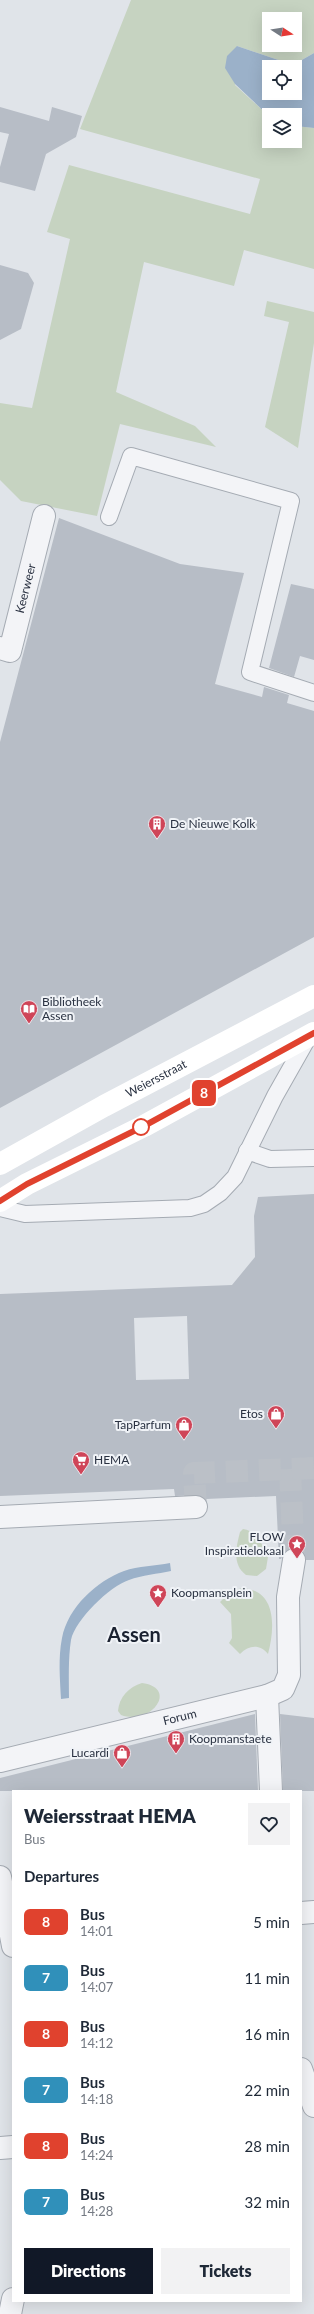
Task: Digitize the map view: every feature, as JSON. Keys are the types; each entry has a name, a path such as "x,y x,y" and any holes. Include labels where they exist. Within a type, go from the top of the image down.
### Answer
{"main road":[{"name":"Weiersstraat","path":"0,1164 104,1106 314,996"},
{"path":"0,1201 27,1184 144,1126 312,1034"}],"street":[{"name":"Keerweer","path":"0,648 10,651 44,516"},
{"path":"0,1517 196,1507"},
{"path":"271,1790 267,1696 283,1689 289,1675 288,1597 294,1560"},
{"name":"Forum","path":"0,1761 267,1696"},
{"path":"0,1877 11,1918 12,1932"},
{"path":"302,1913 314,1912"},
{"path":"302,2072 314,2106"},
{"path":"0,2148 12,2147"},
{"path":"10,2314 12,2302"}],"lane":[{"path":"109,517 131,456 291,501 250,672 314,693"},
{"path":"0,1208 25,1214 190,1208 204,1204 220,1193 235,1177 275,1096 312,1034"},
{"path":"247,1151 270,1159 314,1158"}],"green space":[{"path":"131,0 314,0 314,53 302,60 278,60 237,46 235,85 262,110 262,148 302,148 302,127 314,128 314,269 244,250 234,286 144,262 116,392 195,426 216,447 120,424 97,516 21,501 0,480 0,403 32,408 70,239 47,232 69,165 250,214 260,179 80,129"},
{"path":"267,301 314,312 314,343 298,448 265,427 289,322 264,316"},
{"path":"243,1529 252,1532 256,1536 262,1544 268,1557 266,1569 257,1576 246,1575 242,1571 237,1561 237,1544 240,1532"},
{"path":"242,1588 253,1590 262,1596 271,1612 272,1633 268,1654 258,1647 251,1647 240,1654 229,1643 232,1638 231,1614 220,1602 230,1592"},
{"path":"142,1683 153,1686 159,1692 160,1698 157,1705 151,1711 142,1715 132,1717 121,1715 118,1711 120,1701 129,1690"}],"water":[{"path":"237,46 278,60 262,60 262,100 302,100 302,60 314,53 314,128 302,127 302,108 262,108 262,109 235,84 225,68 227,56"},
{"path":"170,1563 171,1571 139,1577 121,1583 103,1596 86,1614 79,1623 71,1640 69,1662 69,1698 61,1699 60,1661 62,1638 70,1616 77,1606 94,1588 114,1575 135,1568"}],"building":[{"path":"0,107 49,121 52,107 82,116 76,137 46,154 35,191 0,182 0,167 9,134 0,132"},
{"path":"0,265 28,273 34,283 21,329 0,340"},
{"name":"De Nieuwe Kolk","path":"59,518 180,564 244,573 215,684 262,697 264,687 289,695 287,703 314,711 314,937 0,1108 0,742"},
{"path":"291,584 314,589 314,660 300,656 294,677 269,668"},
{"path":"314,1194 314,1560 306,1560 302,1551 296,1548 289,1548 284,1552 281,1559 279,1559 276,1496 206,1499 196,1495 175,1496 174,1489 0,1496 0,1294 232,1285 255,1257 254,1216 258,1197","holes":["187,1316 189,1379 136,1380 134,1318"]},
{"name":"Koopmanstaete","path":"255,1714 258,1790 0,1791 0,1778"},
{"path":"280,1714 314,1718 314,1791 283,1790"}],"tunnel":[{"path":"196,1507 194,1473 314,1468"},
{"path":"290,1469 294,1560"}],"bus line":[{"name":"8","path":"0,1201 27,1184 144,1126 314,1033"}],"place":[{"name":"De Nieuwe Kolk","path":"157,839"},
{"name":"Bibliotheek Assen","path":"29,1024"},
{"name":"Etos","path":"276,1429"},
{"name":"TapParfum","path":"184,1440"},
{"name":"HEMA","path":"81,1475"},
{"name":"FLOW Inspiratielokaal","path":"297,1559"},
{"name":"Koopmansplein","path":"158,1608"},
{"name":"Koopmanstaete","path":"176,1754"},
{"name":"Lucardi","path":"122,1768"}],"district":[{"name":"Assen","path":"134,1635"}]}
